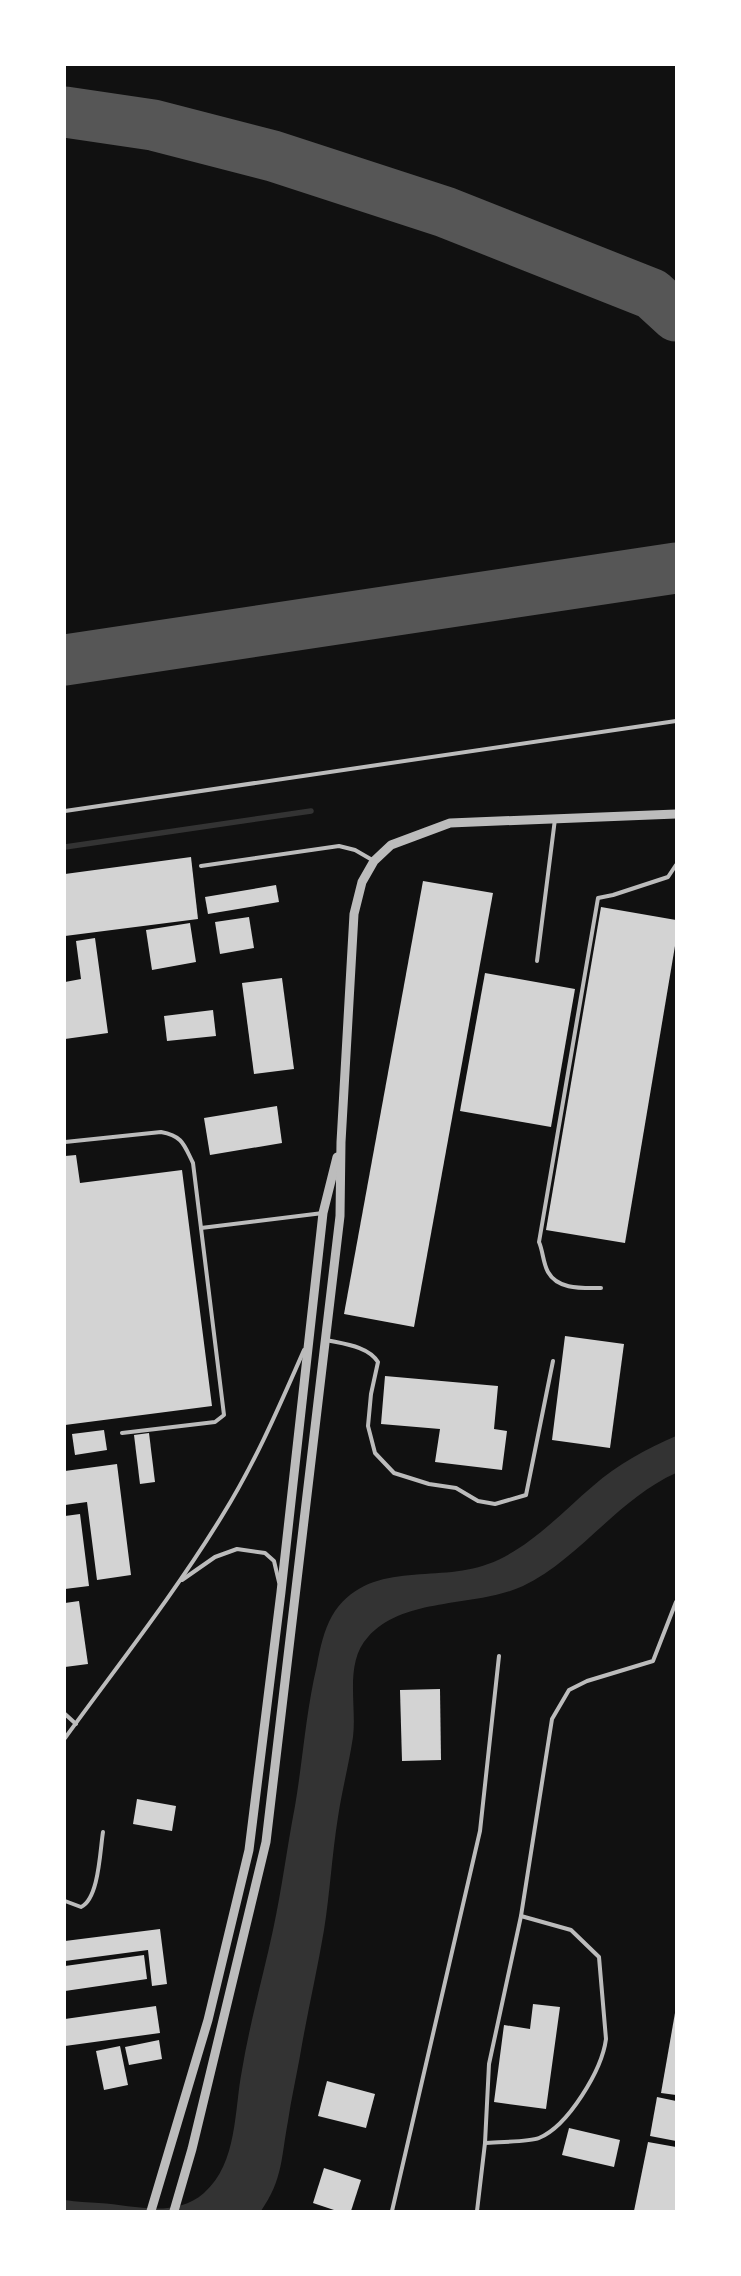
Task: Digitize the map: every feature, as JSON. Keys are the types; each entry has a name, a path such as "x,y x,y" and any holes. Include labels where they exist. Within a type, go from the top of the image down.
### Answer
{"street":[{"path":"174,2211 266,1842 340,1216 341,1142 354,914 362,882 374,861 391,845 450,823 676,814"},
{"path":"151,2211 208,2020 249,1850 281,1592 323,1212 341,1142"}],"lane":[{"path":"65,811 676,721"},
{"path":"537,962 556,819"},
{"path":"201,866 339,846 355,850 374,861"},
{"path":"601,1288 574,1288 554,1280 546,1270 539,1242 598,898 613,896 668,877 676,866"},
{"path":"65,1142 161,1132 183,1142 193,1163 224,1416 215,1422 122,1433"},
{"path":"201,1228 323,1212"},
{"path":"326,1340 362,1349 374,1356 378,1362 371,1394 368,1426 375,1453 394,1473 428,1484 456,1488 478,1502 495,1504 526,1494 553,1361"},
{"path":"65,1738 179,1582 222,1516 256,1457 307,1344"},
{"path":"179,1582 215,1557 238,1549 265,1553 274,1561 281,1592"},
{"path":"477,2211 485,2143 489,2064 521,1916 552,1720 569,1690 586,1680 653,1662 676,1602"},
{"path":"392,2211 480,1831 499,1656"},
{"path":"65,1714 76,1724"},
{"path":"65,1901 81,1907 85,1905 93,1894 103,1832"},
{"path":"485,2143 538,2138 559,2123 583,2094 596,2074 606,2039 599,1957 570,1930 521,1916"}],"shaded area":[{"path":"676,1436 676,1473 655,1484 636,1498 543,1575 523,1586 504,1593 442,1604 401,1615 383,1624 368,1637 361,1647 356,1659 354,1672 353,1737 338,1817 321,1946 280,2168 274,2189 261,2211 65,2211 65,2200 140,2208 180,2206 204,2193 215,2181 223,2167 233,2135 245,2052 279,1899 298,1788 313,1682 323,1639 332,1616 347,1598 364,1586 383,1579 468,1570 503,1557 544,1530 593,1486 622,1464"}],"building":[{"path":"191,857 198,919 65,936 65,874"},
{"path":"423,881 493,893 414,1327 344,1314"},
{"path":"276,885 279,902 208,914 205,897"},
{"path":"601,907 676,920 676,940 625,1243 546,1230"},
{"path":"249,917 254,948 220,954 215,922"},
{"path":"190,923 196,962 152,970 146,930"},
{"path":"95,938 108,1033 65,1039 65,982 81,979 76,941"},
{"path":"485,973 575,989 551,1127 460,1111"},
{"path":"282,978 294,1069 254,1074 242,983"},
{"path":"213,1010 216,1036 167,1041 164,1016"},
{"path":"277,1106 282,1143 210,1155 204,1118"},
{"path":"76,1155 80,1183 182,1170 212,1406 65,1425 65,1156"},
{"path":"565,1336 624,1344 610,1448 552,1440"},
{"path":"385,1376 498,1386 494,1429 507,1431 502,1470 435,1462 440,1429 381,1424"},
{"path":"104,1430 107,1450 75,1455 72,1434"},
{"path":"149,1433 155,1482 140,1484 134,1435"},
{"path":"117,1464 131,1575 97,1580 87,1502 65,1505 65,1471"},
{"path":"80,1514 89,1586 65,1589 65,1516"},
{"path":"79,1601 88,1664 65,1667 65,1603"},
{"path":"440,1689 441,1760 402,1761 400,1690"},
{"path":"137,1799 176,1806 172,1831 133,1824"},
{"path":"160,1929 167,1984 152,1986 148,1950 65,1961 65,1941"},
{"path":"144,1955 147,1979 65,1991 65,1966"},
{"path":"533,2004 560,2007 546,2109 494,2102 504,2025 530,2029"},
{"path":"156,2006 160,2033 65,2046 65,2019"},
{"path":"676,2013 676,2095 661,2093"},
{"path":"159,2040 162,2059 129,2065 125,2047"},
{"path":"120,2046 128,2085 104,2090 96,2051"},
{"path":"327,2081 375,2094 366,2128 318,2116"},
{"path":"657,2097 676,2101 676,2141 650,2136"},
{"path":"569,2128 620,2140 614,2167 562,2155"},
{"path":"648,2142 676,2147 676,2211 634,2211"},
{"path":"324,2168 361,2180 351,2211 337,2211 313,2203"}],"waterway":[{"path":"65,847 311,811"}],"taxiway":[{"path":"65,112 153,125 273,156 445,212 652,294 676,316"},
{"path":"65,660 676,568"}]}
